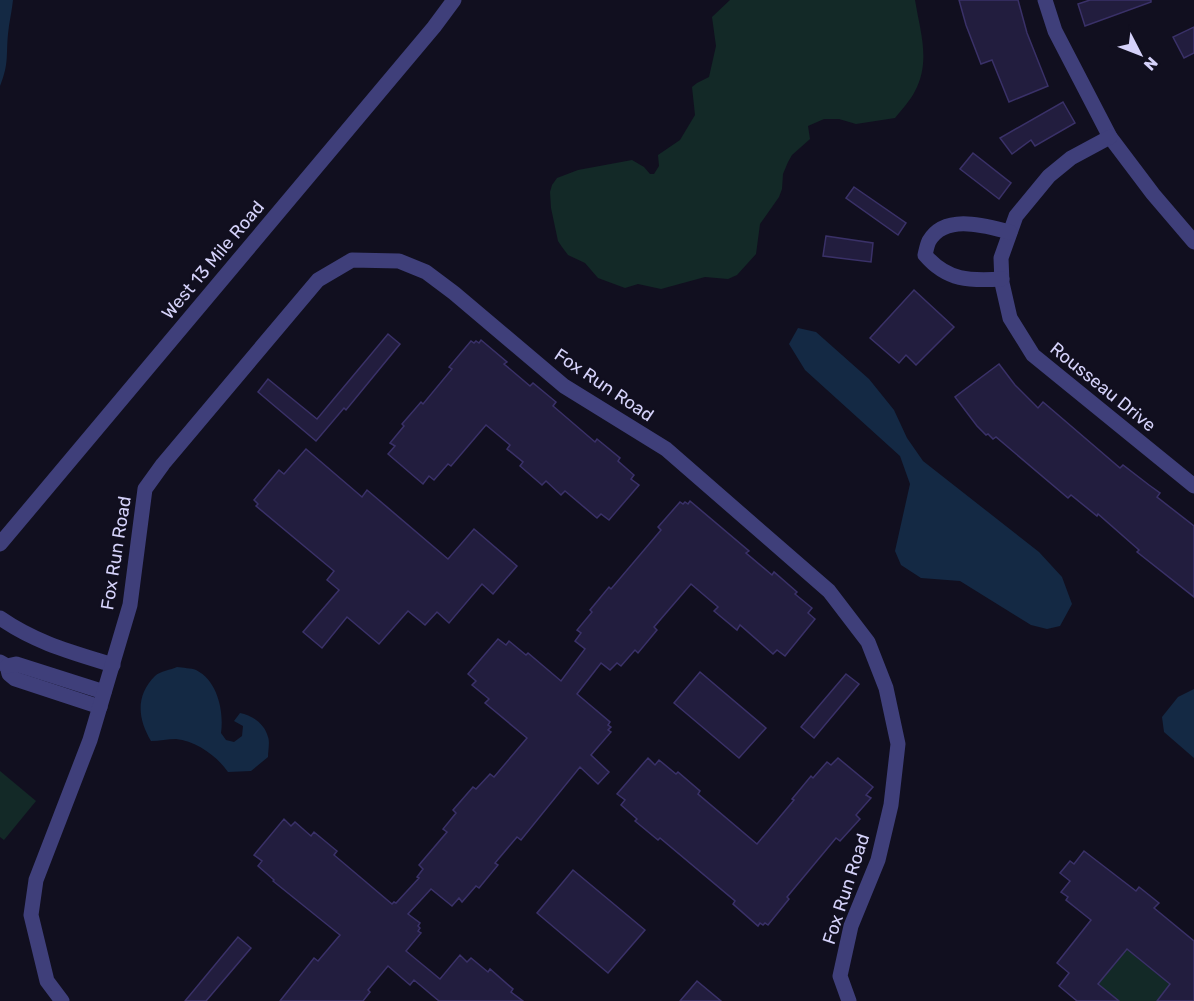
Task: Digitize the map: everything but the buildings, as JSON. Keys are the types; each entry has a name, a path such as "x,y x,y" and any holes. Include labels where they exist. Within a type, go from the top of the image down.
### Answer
{"street":[{"name":"West 13 Mile Road","path":"0,544 420,44 454,0"},
{"path":"1045,0 1055,31 1110,137 1153,194 1194,242"},
{"name":"Rousseau Drive","path":"1110,137 1071,158 1049,176 1016,216 1001,258 1002,279 1010,318 1033,355 1194,486"},
{"path":"1002,279 968,279 952,276 935,267 925,255 928,241 941,229 960,223 982,225 1010,232"},
{"name":"Fox Run Road","path":"62,1001 47,981 31,915 36,879 90,740 130,605 145,489 163,464 318,280 352,261 399,261 426,272 454,293 564,386 666,449 829,591 868,642 886,688 898,744 891,805 878,860 851,926 840,976 849,1001"},
{"path":"0,618 22,634 54,647 112,665"},
{"path":"3,664 15,679 102,699"}],"green space":[{"path":"730,0 915,0 923,46 920,80 908,102 895,118 856,124 839,119 824,119 808,126 810,139 792,155 783,174 779,197 760,224 756,254 737,275 728,279 705,277 661,289 638,284 625,288 598,278 585,263 568,255 558,241 551,208 552,185 557,178 578,170 632,160 644,167 650,174 654,174 659,166 658,155 680,140 695,115 692,87 709,77 716,46 712,17"},
{"path":"0,771 36,801 4,840 0,837"},
{"path":"1132,948 1136,957 1170,984 1157,1001 1119,1001 1098,984 1127,949"}],"water":[{"path":"0,0 13,0 6,65 0,86"},
{"path":"798,328 816,332 869,379 894,410 907,438 923,461 1039,552 1062,577 1072,604 1060,626 1047,629 1031,625 960,581 921,578 901,565 895,551 910,484 900,456 805,370 789,344"},
{"path":"177,667 196,670 210,682 218,698 221,733 226,740 234,742 242,736 243,726 234,721 240,713 261,724 269,739 268,757 251,771 228,772 212,755 184,740 151,741 141,716 144,692 157,674"},
{"path":"1194,689 1194,758 1164,732 1162,717 1178,697"}]}
